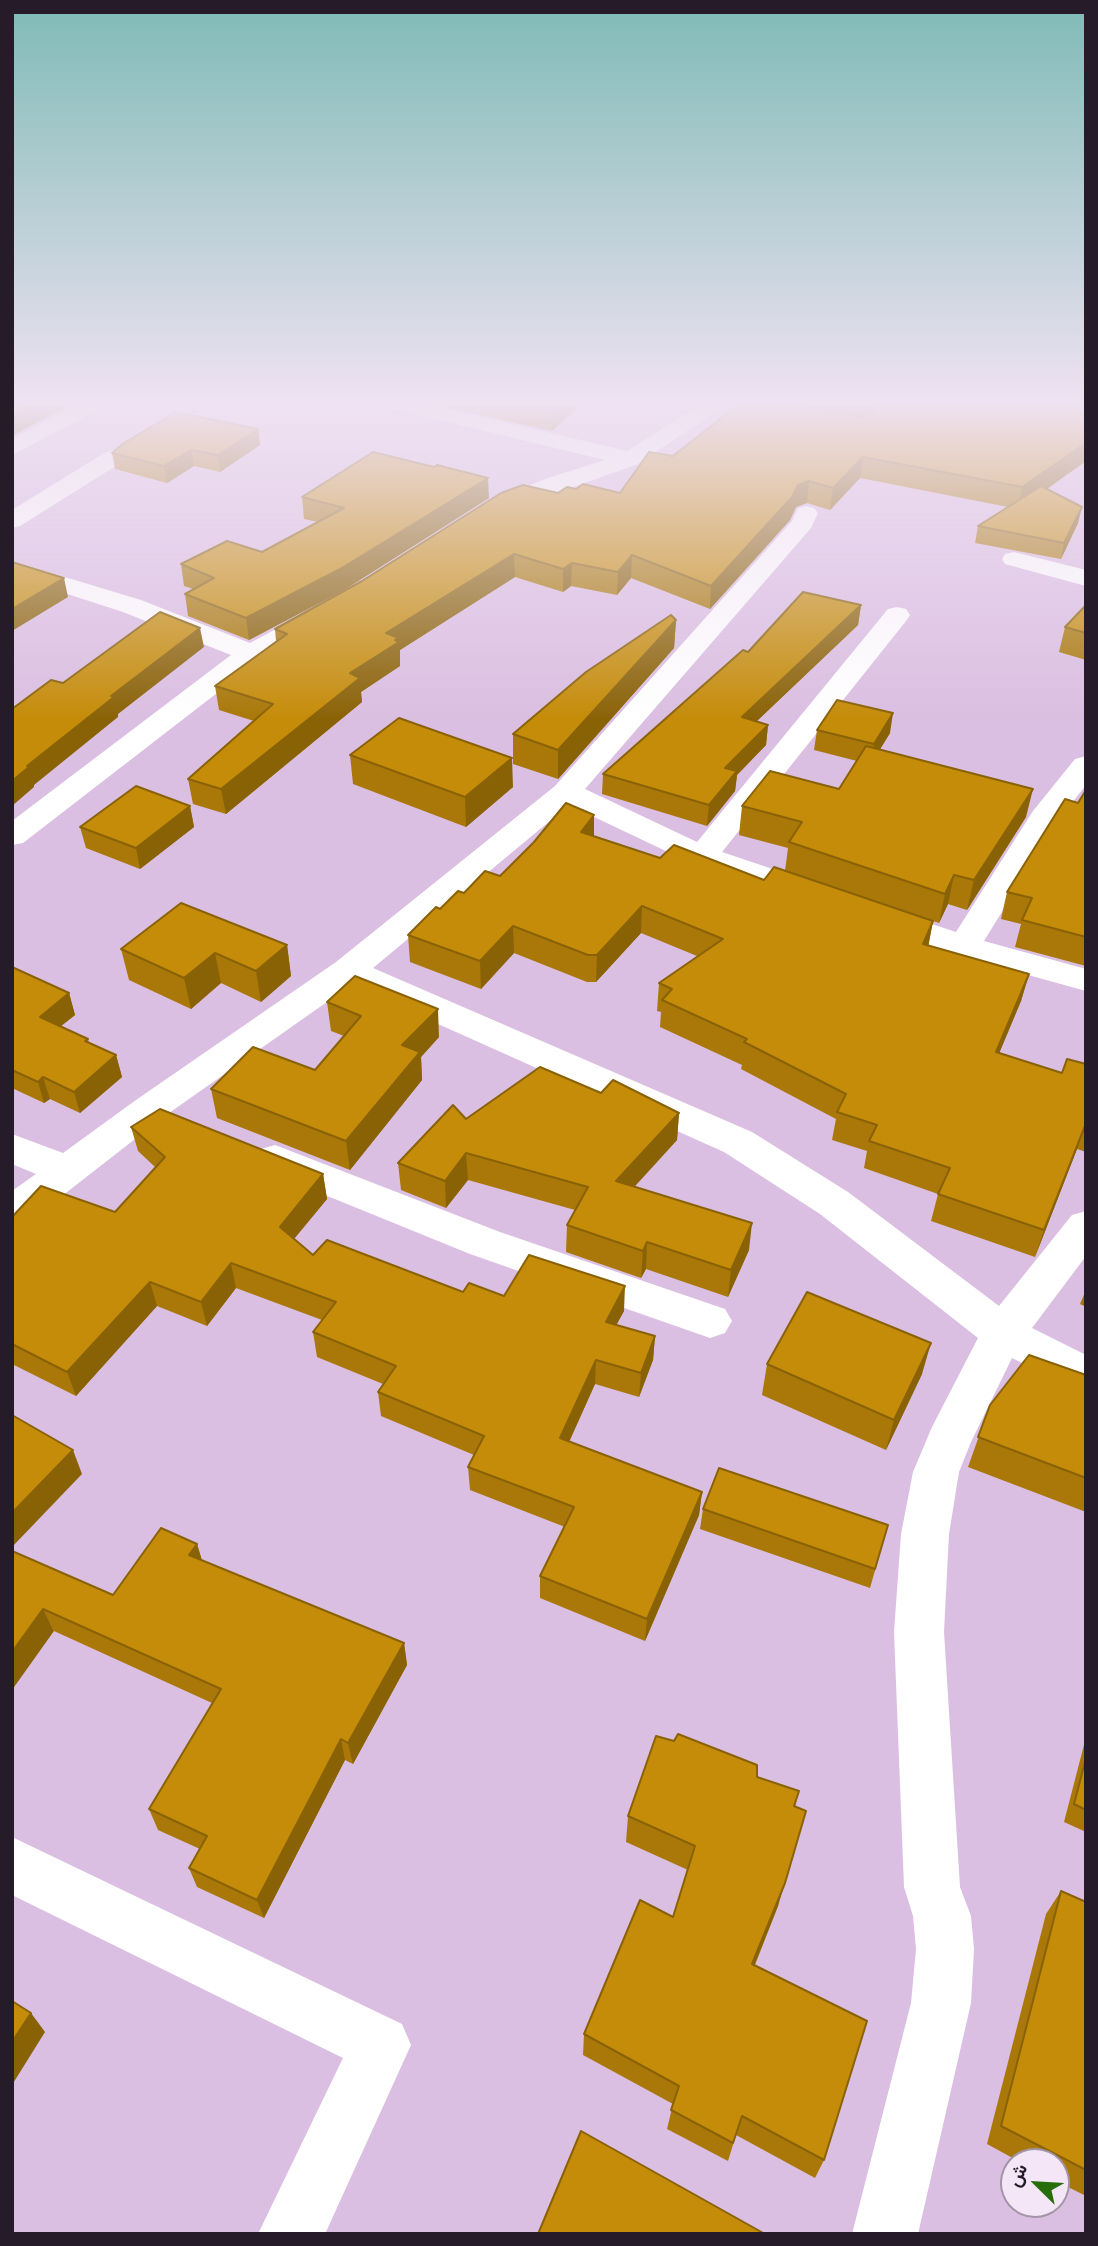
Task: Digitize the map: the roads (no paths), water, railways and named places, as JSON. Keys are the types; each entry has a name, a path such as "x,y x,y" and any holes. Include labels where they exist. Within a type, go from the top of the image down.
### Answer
{"street":[{"path":"12,521 31,509"},
{"path":"472,521 496,509"},
{"path":"12,1213 149,1109 348,970 566,792 803,523 806,513"},
{"path":"1014,559 1086,578"},
{"path":"12,568 132,606 251,653"},
{"path":"12,836 251,653 344,603"},
{"path":"702,856 897,615"},
{"path":"964,946 1044,818 1086,765"},
{"path":"566,792 702,856 964,946 1086,979"},
{"path":"348,970 738,1142 834,1203 1003,1333 1086,1376"},
{"path":"149,1109 188,1125"},
{"path":"240,1145 485,1243 710,1321"},
{"path":"12,1149 67,1171"},
{"path":"885,2234 941,2003 945,1949 942,1916 932,1887 919,1632 925,1534 936,1472 948,1441 1003,1333 1086,1226"},
{"path":"12,1866 381,2045 291,2234"}]}
